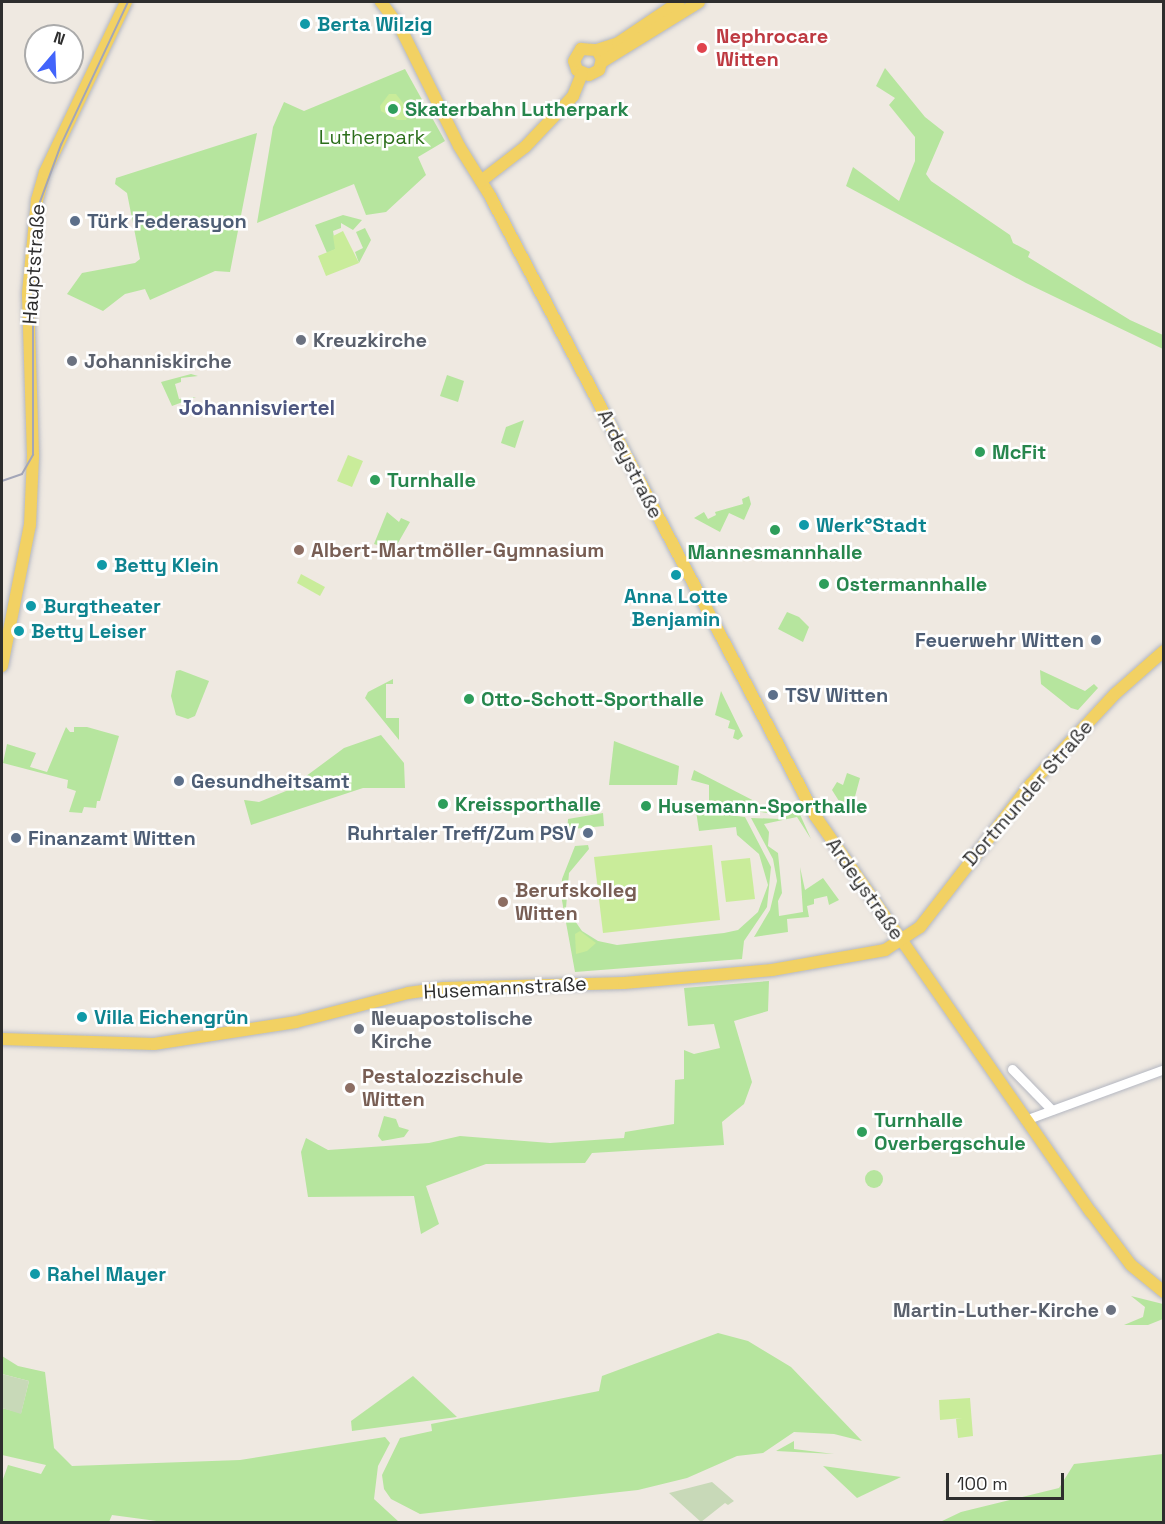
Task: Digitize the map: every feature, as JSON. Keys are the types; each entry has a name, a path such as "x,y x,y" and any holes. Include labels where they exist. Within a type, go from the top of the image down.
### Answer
{"main road":[{"name":"Hauptstraße","path":"2,666 30,525 32,474 28,293 37,200 45,172 126,2"},
{"path":"381,2 399,27"},
{"path":"389,2 399,27"},
{"path":"582,74 595,73 599,56 679,2"},
{"path":"599,56 699,2"},
{"name":"Ardeystraße","path":"399,27 816,817 1025,1120 1122,1255 1164,1292"},
{"path":"582,74 575,65 577,52 585,47 599,56"},
{"path":"481,181 525,147 561,109 573,96 582,74"},
{"name":"Dortmunder Straße","path":"902,942 930,915 974,854 1031,784 1115,694 1164,651"},
{"name":"Husemannstraße","path":"2,1039 154,1044 296,1022 408,993 463,986 624,982 772,970 847,959 902,942"}],"street":[{"path":"1012,1069 1052,1110"},
{"path":"1025,1120 1164,1069"}],"green space":[{"path":"885,68 925,117 944,132 926,174 931,181 1010,235 1013,243 1030,252 1028,257 1130,320 1163,335 1163,349 1026,283 846,186 853,167 899,201 915,161 915,137 889,105 895,98 876,86"},
{"name":"Lutherpark","path":"405,69 445,141 418,157 426,175 386,212 366,215 354,184 257,223 273,127 284,102 304,111"},
{"name":"Skaterbahn Lutherpark","path":"389,94 396,94 403,103 408,114 406,120 397,120 381,111 380,106"},
{"path":"257,133 230,272 215,271 150,300 145,289 125,294 103,311 67,294 82,273 135,263 140,259 127,193 115,184 116,178"},
{"path":"343,215 362,220 353,230 341,223 341,228 333,231 336,249 327,253 315,225"},
{"path":"365,228 371,240 359,263 355,252 363,248 356,232"},
{"path":"343,231 359,263 326,276 318,256 335,249 333,236"},
{"path":"191,374 198,376 181,378 181,382 175,384 179,399 196,397 172,406 161,382"},
{"path":"447,375 464,381 458,402 440,396"},
{"path":"524,420 515,448 501,443 506,427"},
{"path":"348,455 363,461 352,487 337,481"},
{"path":"749,496 751,504 744,520 729,513 720,532 694,518 704,512 708,519 716,515 715,512 743,504 742,499"},
{"path":"387,512 399,522 401,518 410,522 394,550 374,544"},
{"path":"301,574 325,587 320,596 297,583"},
{"path":"787,612 799,617 809,627 803,642 778,629"},
{"path":"180,670 209,681 195,716 188,719 176,715 171,696 176,671"},
{"path":"1040,670 1085,691 1094,684 1098,688 1078,710 1071,708 1041,684"},
{"path":"393,679 393,684 386,684 386,718 399,718 399,740 365,698 368,692"},
{"path":"721,691 743,736 738,740 733,738 735,730 728,728 730,721 715,715"},
{"path":"66,727 70,732 74,732 74,727 87,727 119,736 100,801 97,801 96,808 84,807 82,813 69,812 76,791 67,788 68,780 3,763 7,744 36,753 30,767 47,772"},
{"path":"381,735 404,763 405,788 363,788 251,825 244,800 259,802 286,791 344,748"},
{"path":"614,741 679,766 677,785 609,785"},
{"path":"694,770 774,811 795,803 774,814 709,804 709,785 691,780"},
{"path":"847,773 860,778 853,804 844,809 832,790 837,782 843,785"},
{"path":"798,810 811,839 797,817 764,824 769,832 768,846 778,853 782,893 778,901 779,916 803,912 800,867 805,890 823,878 839,900 829,905 827,896 814,899 814,904 807,906 809,917 787,919 788,932 754,937 770,910 777,881 773,859 751,818 781,819"},
{"path":"696,811 745,817 771,867 767,907 744,941 742,959 575,972 561,895 562,879 575,846 588,845 589,849 569,873 566,908 582,931 598,941 617,945 724,933 738,930 758,912 768,885 759,854 737,835 736,827 699,831"},
{"path":"603,813 604,826 572,829 573,839 567,834 568,819"},
{"path":"712,845 720,920 603,933 594,857"},
{"path":"750,858 755,899 726,902 721,861"},
{"path":"580,931 596,943 587,951 576,954 575,934"},
{"path":"769,981 768,1011 734,1021 752,1082 744,1104 722,1122 724,1145 592,1153 585,1163 486,1164 426,1186 439,1224 421,1234 414,1196 308,1197 301,1152 306,1138 328,1150 429,1143 460,1136 550,1143 624,1138 625,1132 674,1124 675,1080 684,1079 684,1050 694,1054 720,1048 714,1024 688,1026 684,988"},
{"path":"384,1116 396,1119 399,1127 409,1130 404,1137 382,1141 378,1136"},
{"path":"874,1170 880,1173 883,1179 880,1185 874,1188 868,1185 865,1179 868,1173"},
{"path":"1131,1296 1163,1304 1163,1319 1148,1325 1124,1325 1143,1317 1145,1307"},
{"path":"718,1333 748,1341 791,1367 862,1441 834,1434 794,1432 763,1453 737,1456 687,1478 638,1490 420,1514 391,1499 384,1489 382,1475 400,1438 432,1431 431,1424 599,1391 602,1376"},
{"path":"2,1356 18,1366 45,1372 54,1448 72,1466 240,1460 385,1437 390,1443 378,1466 374,1499 399,1522 164,1522 112,1515 109,1522 2,1522 2,1482 8,1465 41,1474 46,1465 2,1455 2,1408 21,1413 29,1381 2,1374"},
{"path":"2,1374 29,1381 21,1414 2,1408"},
{"path":"413,1376 457,1417 352,1431 351,1421"},
{"path":"970,1398 973,1436 958,1438 956,1419 962,1418 940,1420 939,1400"},
{"path":"794,1441 794,1449 834,1454 776,1451"},
{"path":"1163,1454 1163,1522 940,1522 961,1512 1059,1488 1074,1464"},
{"path":"823,1466 901,1477 857,1498"},
{"path":"712,1482 734,1501 728,1505 725,1503 701,1522 669,1493"}],"tram line":[{"path":"2,481 22,474 33,455 33,280 40,202 61,145 128,2"}],"place":[{"name":"Berta Wilzig","path":"305,24"},
{"name":"Nephrocare Witten","path":"702,48"},
{"name":"Skaterbahn Lutherpark","path":"393,109"},
{"name":"Türk Federasyon","path":"75,221"},
{"name":"Kreuzkirche","path":"301,340"},
{"name":"Johanniskirche","path":"72,361"},
{"name":"McFit","path":"980,452"},
{"name":"Turnhalle","path":"375,480"},
{"name":"Werk°Stadt","path":"804,525"},
{"name":"Mannesmannhalle","path":"775,530"},
{"name":"Albert-Martmöller-Gymnasium","path":"299,550"},
{"name":"Betty Klein","path":"102,565"},
{"name":"Anna Lotte Benjamin","path":"676,575"},
{"name":"Ostermannhalle","path":"824,584"},
{"name":"Burgtheater","path":"31,606"},
{"name":"Betty Leiser","path":"19,631"},
{"name":"Feuerwehr Witten","path":"1096,640"},
{"name":"TSV Witten","path":"773,695"},
{"name":"Otto-Schott-Sporthalle","path":"469,699"},
{"name":"Gesundheitsamt","path":"179,781"},
{"name":"Kreissporthalle","path":"443,804"},
{"name":"Husemann-Sporthalle","path":"646,806"},
{"name":"Ruhrtaler Treff/Zum PSV","path":"588,833"},
{"name":"Finanzamt Witten","path":"16,838"},
{"name":"Berufskolleg Witten","path":"503,902"},
{"name":"Villa Eichengrün","path":"82,1017"},
{"name":"Neuapostolische Kirche","path":"359,1029"},
{"name":"Pestalozzischule Witten","path":"350,1088"},
{"name":"Turnhalle Overbergschule","path":"862,1132"},
{"name":"Rahel Mayer","path":"35,1274"},
{"name":"Martin-Luther-Kirche","path":"1111,1310"}],"district":[{"name":"Johannisviertel","path":"257,408"}]}
